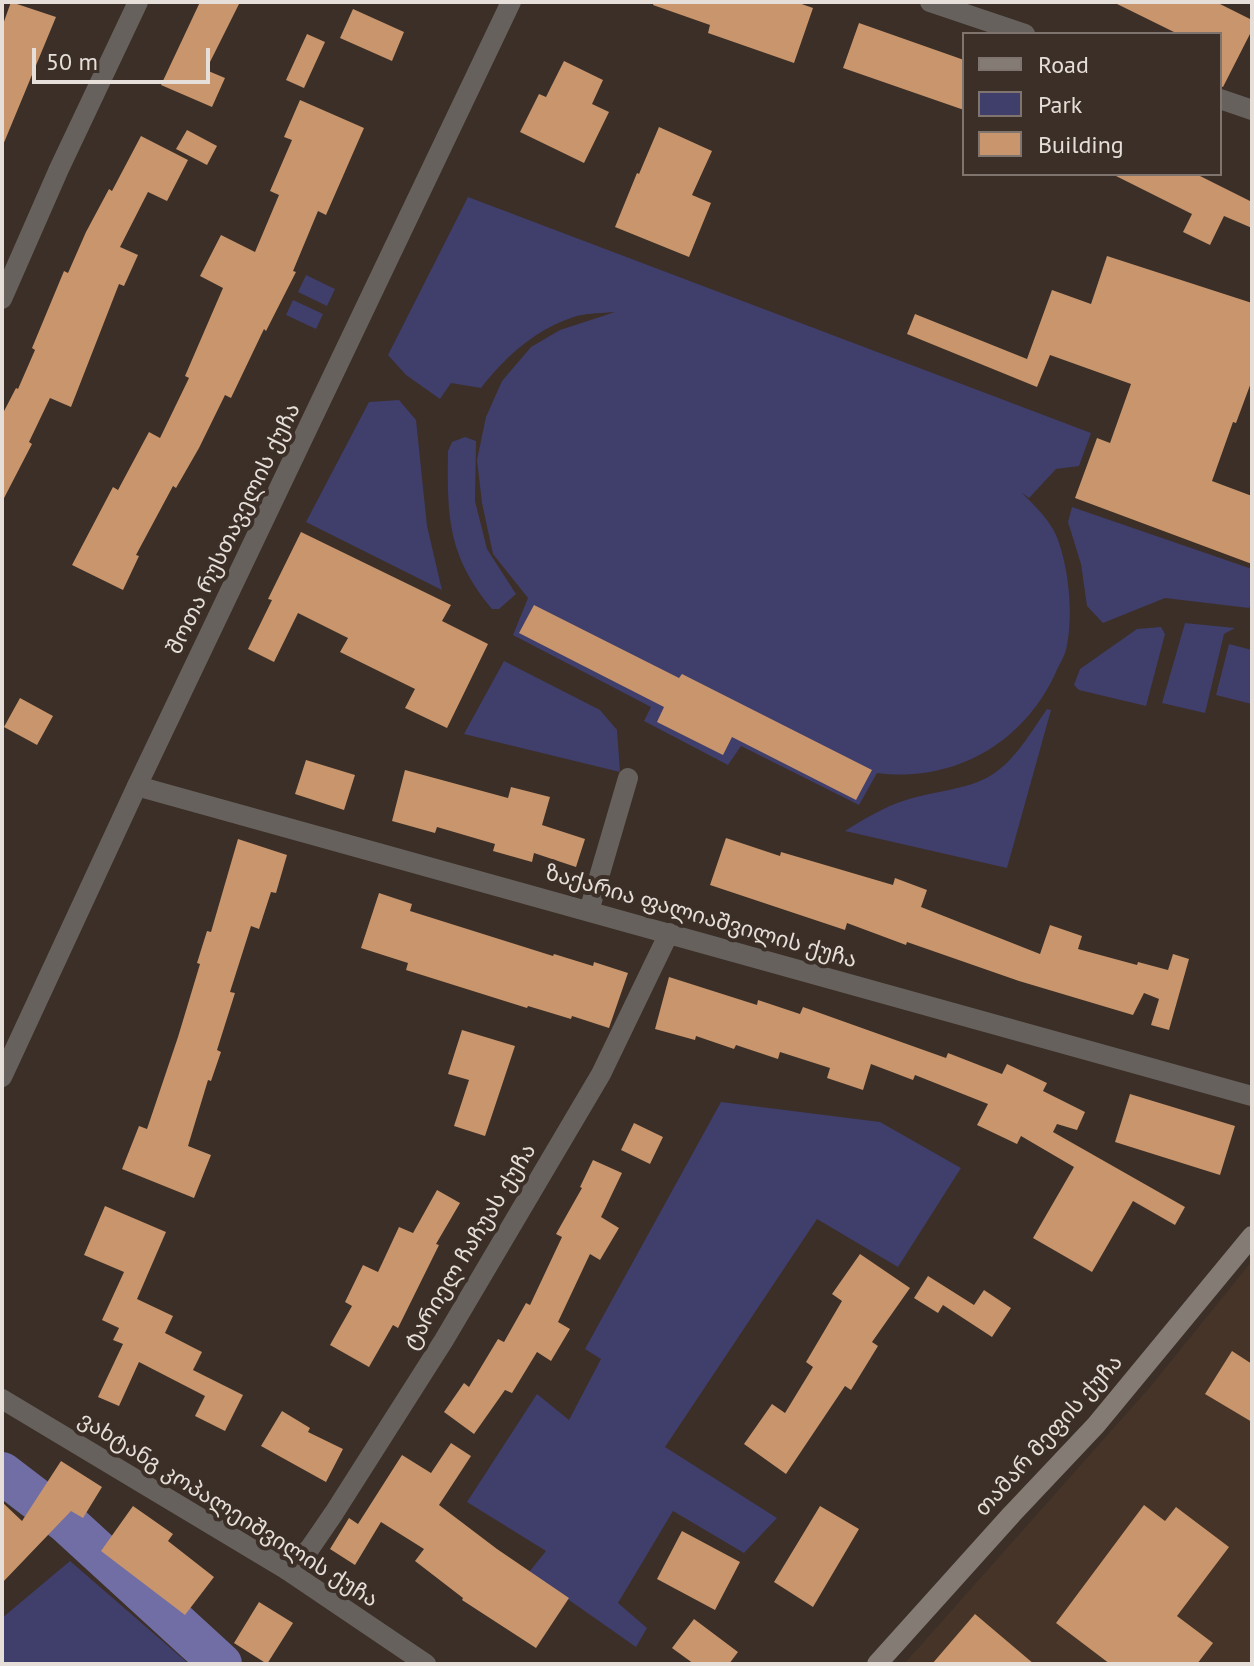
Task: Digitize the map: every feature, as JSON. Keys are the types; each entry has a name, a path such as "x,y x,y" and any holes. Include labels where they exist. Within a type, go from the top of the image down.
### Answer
{"main road":[{"name":"თამარ მეფის ქუჩა","path":"877,1664 1096,1425 1252,1236"}],"street":[{"path":"2,299 138,2"},
{"name":"შოთა რუსთაველის ქუჩა","path":"2,1077 137,786 511,2"},
{"path":"930,2 1019,32"},
{"path":"1222,100 1252,110"},
{"path":"589,911 628,778"},
{"name":"ზაქარია ფალიაშვილის ქუჩა","path":"137,786 1252,1096"},
{"name":"ტარიელ ჩაჩუას ქუჩა","path":"287,1570 310,1548 334,1513 444,1340 601,1074 669,933"},
{"name":"ვახტანგ კოპალეიშვილის ქუჩა","path":"2,1399 287,1570 426,1664"}],"shaded area":[{"path":"1252,1261 1252,1664 904,1664 1150,1387"}],"green space":[{"path":"468,197 1091,433 1079,466 1056,469 1029,498 1021,492 1056,535 1064,561 1070,607 1065,653 1042,697 1025,719 1006,738 959,764 933,771 877,773 859,805 741,746 728,765 644,721 651,707 513,635 528,598 493,554 477,460 486,417 502,381 531,347 560,330 615,312 577,316 549,328 512,354 481,388 451,383 440,399 406,375 388,355"},
{"path":"306,275 335,289 327,306 298,292"},
{"path":"293,300 323,314 316,329 286,315"},
{"path":"399,400 416,420 427,526 442,590 306,522 369,402"},
{"path":"465,437 476,441 475,501 487,549 516,594 499,609 492,609 477,590 458,553 453,535 448,496 448,451 452,442"},
{"path":"1072,507 1252,569 1249,608 1165,598 1103,623 1087,606 1081,564 1068,522"},
{"path":"1185,623 1235,628 1224,634 1205,713 1162,703"},
{"path":"1161,627 1165,634 1146,706 1079,690 1074,685 1080,669 1137,629"},
{"path":"1229,644 1252,650 1252,704 1216,695"},
{"path":"504,661 600,710 617,730 620,772 464,734"},
{"path":"1047,709 1051,710 1007,868 845,831 898,803 990,776 1015,754"},
{"path":"721,1102 880,1122 961,1168 898,1267 817,1219 665,1447 777,1518 744,1553 673,1511 618,1603 647,1628 636,1647 529,1572 546,1551 467,1502 537,1394 569,1420 601,1359 585,1349"},
{"path":"70,1561 189,1664 2,1664 2,1618"}],"building":[{"path":"11,2 56,17 3,145 2,27"},
{"path":"200,2 240,2 206,70 225,78 212,107 161,85"},
{"path":"654,2 796,2 813,8 794,63 708,33 710,25 653,5"},
{"path":"1113,2 1216,2 1252,20 1252,30 1223,87 1222,32 1174,32"},
{"path":"353,9 404,32 392,61 340,38"},
{"path":"859,23 962,59 962,109 843,68"},
{"path":"307,34 325,42 304,88 286,80"},
{"path":"564,61 603,80 592,104 609,112 584,163 520,132 539,94 546,97"},
{"path":"300,100 364,128 326,215 318,211 293,271 296,272 266,331 264,329 231,398 225,395 199,448 176,488 173,486 136,555 139,556 123,590 72,565 113,487 118,490 149,432 160,438 189,378 185,376 223,288 200,276 221,235 255,252 279,195 270,191 292,140 284,137"},
{"path":"659,127 712,151 692,195 711,203 689,257 615,227"},
{"path":"187,130 217,146 207,165 176,149"},
{"path":"141,136 188,160 167,201 148,192 120,247 138,255 124,286 119,284 71,407 50,398 29,442 32,444 2,502 2,415 18,389 35,350 32,348 64,271 68,273 86,232"},
{"path":"1116,176 1200,176 1252,202 1252,228 1224,216 1210,245 1183,232 1192,214"},
{"path":"1107,256 1252,303 1252,380 1212,481 1252,496 1252,564 1075,498 1097,438 1110,443 1131,384 1050,355 1037,387 907,334 915,314 1027,359 1052,290 1091,304"},
{"path":"301,532 451,605 442,621 488,644 447,728 405,708 415,689 340,652 348,638 298,613 274,662 248,649 272,600 268,599"},
{"path":"534,605 679,678 682,674 872,770 856,800 732,737 723,755 657,722 664,707 519,633"},
{"path":"20,698 53,716 37,745 4,727"},
{"path":"306,760 355,775 344,810 295,794"},
{"path":"405,770 508,798 511,787 550,797 542,825 585,839 576,867 534,853 532,862 493,851 495,844 437,827 435,833 392,821"},
{"path":"726,838 780,856 781,852 893,885 895,878 927,890 921,907 1040,954 1050,925 1082,936 1078,949 1137,965 1138,962 1168,970 1173,954 1189,959 1169,1030 1151,1025 1159,999 1144,993 1133,1015 1019,981 907,942 906,945 847,923 845,930 710,885"},
{"path":"238,839 287,855 276,893 271,892 259,929 251,926 230,992 235,993 217,1050 221,1052 211,1081 208,1080 188,1146 211,1155 194,1198 122,1169 139,1126 147,1129"},
{"path":"379,893 412,904 410,911 553,956 593,966 594,962 628,973 609,1028 572,1016 571,1019 527,1008 406,970 408,963 361,948"},
{"path":"669,977 757,1005 758,1000 800,1014 803,1007 946,1058 948,1053 1002,1074 1007,1064 1047,1083 1043,1091 1085,1112 1077,1130 1057,1124 1053,1132 1185,1207 1175,1225 1133,1201 1092,1272 1033,1238 1074,1167 1021,1136 1017,1144 977,1125 988,1104 915,1075 913,1080 871,1064 863,1090 827,1078 830,1068 780,1052 778,1059 736,1045 734,1049 696,1036 695,1040 655,1029"},
{"path":"462,1030 515,1046 485,1136 454,1126 469,1080 448,1074"},
{"path":"1130,1094 1235,1126 1220,1175 1115,1142"},
{"path":"634,1123 663,1137 650,1164 621,1150"},
{"path":"593,1160 622,1173 601,1217 619,1228 600,1260 590,1254 558,1322 570,1329 551,1361 537,1352 512,1393 505,1390 474,1434 444,1412 464,1383 469,1387 498,1339 504,1342 526,1303 530,1305 562,1237 556,1234 582,1188"},
{"path":"437,1190 460,1203 436,1244 439,1245 398,1328 393,1325 369,1367 330,1345 352,1306 345,1302 363,1265 378,1272 399,1227 413,1233"},
{"path":"105,1206 166,1232 137,1299 173,1316 165,1333 202,1352 193,1370 243,1395 225,1431 195,1416 205,1396 139,1362 119,1406 98,1397 123,1344 113,1340 119,1328 102,1320 124,1272 84,1255"},
{"path":"860,1254 910,1288 872,1342 878,1346 851,1390 845,1386 786,1474 744,1444 772,1404 785,1413 813,1367 806,1362 842,1301 832,1294"},
{"path":"928,1276 974,1305 984,1290 1011,1308 992,1337 943,1305 938,1313 914,1298"},
{"path":"1232,1351 1252,1364 1252,1422 1205,1394"},
{"path":"282,1411 310,1428 308,1432 343,1449 326,1482 261,1446"},
{"path":"451,1443 471,1456 439,1505 569,1598 536,1648 462,1600 415,1561 424,1549 381,1522 355,1565 330,1549 349,1518 358,1524 402,1455 431,1473"},
{"path":"61,1461 102,1487 83,1518 71,1511 2,1583 2,1502 22,1521"},
{"path":"1144,1505 1165,1521 1176,1507 1229,1547 1177,1616 1213,1643 1197,1664 1110,1664 1056,1623"},
{"path":"133,1506 173,1534 168,1541 214,1577 185,1615 101,1551"},
{"path":"820,1506 859,1529 813,1607 774,1582"},
{"path":"682,1531 740,1562 715,1610 657,1579"},
{"path":"259,1602 293,1623 267,1664 234,1643"},
{"path":"975,1614 1034,1664 932,1664"},
{"path":"694,1619 738,1652 729,1664 694,1664 672,1648"}],"waterway":[{"path":"2,1473 66,1522 221,1664"}]}
